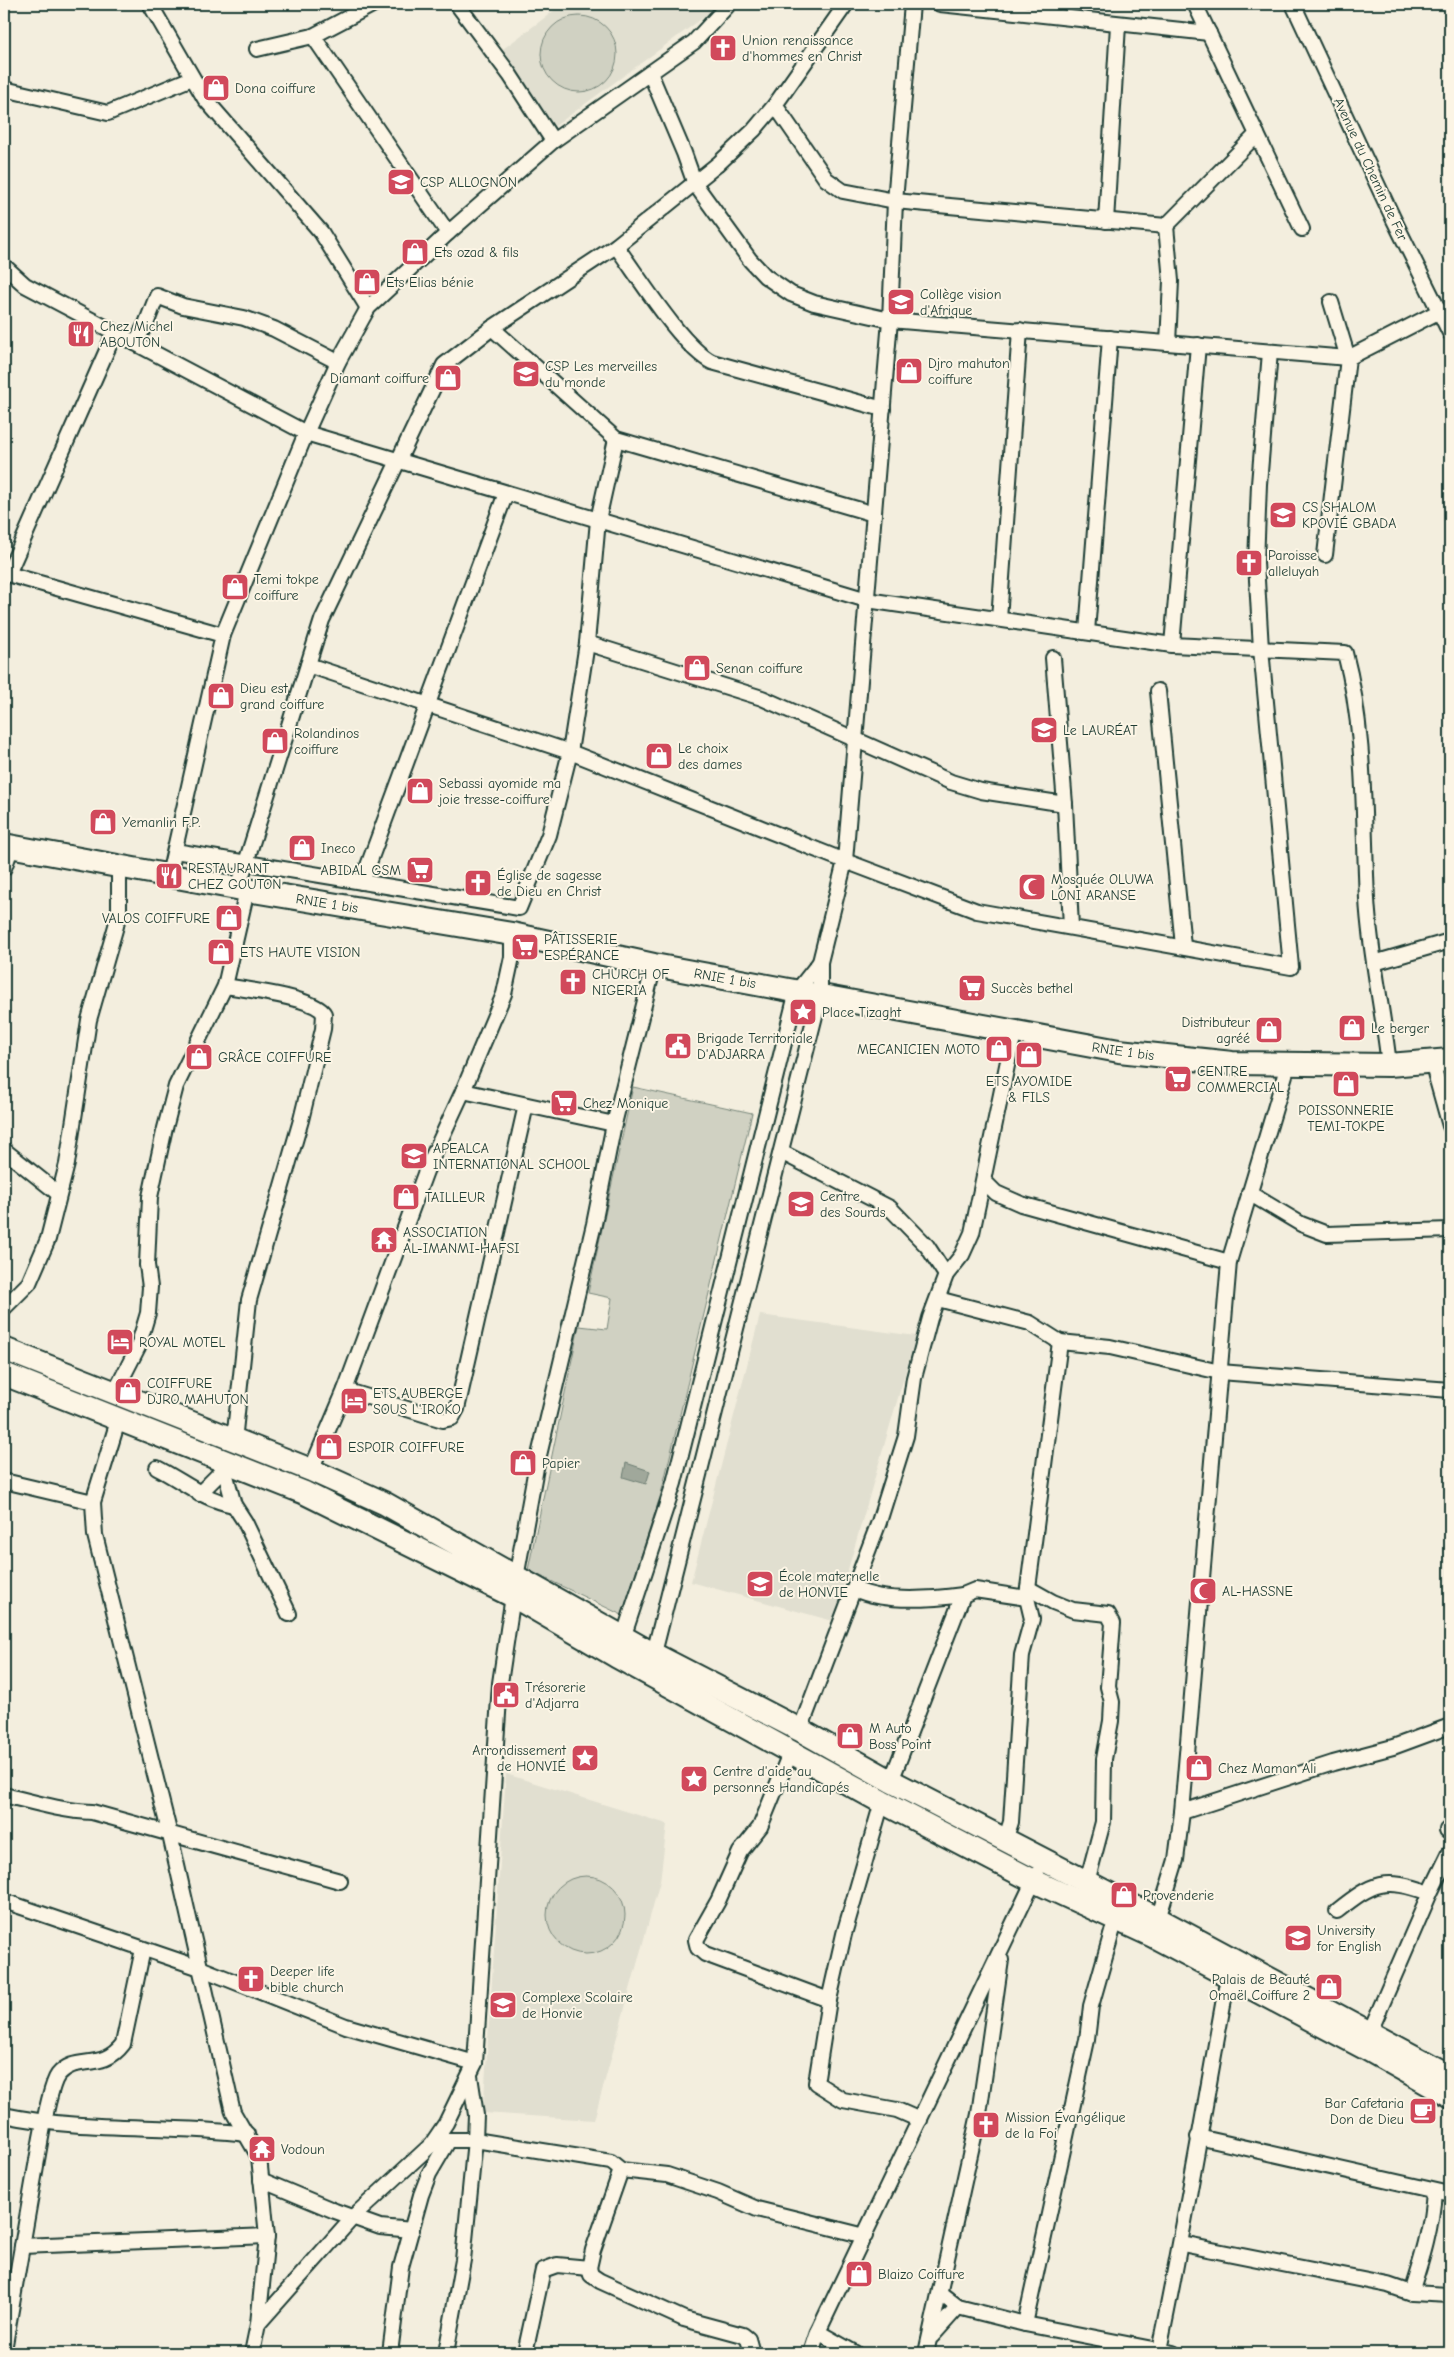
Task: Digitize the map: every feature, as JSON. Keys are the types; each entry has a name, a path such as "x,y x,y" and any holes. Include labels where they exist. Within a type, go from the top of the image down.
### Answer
{"main road":[{"name":"RNIE 1 bis","path":"8,845 242,889 512,934 654,965 1119,1052 1232,1063 1288,1065 1389,1065 1441,1061"},
{"path":"4,1348 114,1394 311,1470 384,1504 514,1587 651,1664 791,1752 1034,1881 1116,1918 1365,2048 1450,2096"},
{"path":"4,1374 222,1466 304,1493 514,1587"},
{"path":"651,1664 800,1730 891,1781 1158,1919 1450,2076"}],"street":[{"path":"257,49 313,36 374,4"},
{"path":"457,4 510,76 553,141"},
{"path":"169,875 223,636 306,433 338,362 368,308 448,233 553,141 694,42 729,4"},
{"path":"114,1394 138,1347 148,1313 150,1286 147,1265 150,1197 176,1086 225,986 247,863 322,620 444,365 492,328 616,246 695,184 754,130 775,105 846,4"},
{"path":"651,1664 820,996 820,962 845,861 890,320 895,201 912,4"},
{"path":"940,4 1209,33"},
{"path":"1195,4 1302,229"},
{"name":"Avenue du Chemin de Fer","path":"1294,4 1393,218 1450,333"},
{"path":"155,5 204,99 321,232 368,308"},
{"path":"1106,221 1118,24"},
{"path":"313,36 448,233"},
{"path":"650,73 695,184 750,260 778,286 791,294 814,302 890,320 1348,358 1440,311"},
{"path":"4,89 108,113 192,78"},
{"path":"775,105 826,179 835,187 895,201 1166,226"},
{"path":"1168,343 1171,281 1166,226 1257,134"},
{"path":"616,246 681,335 701,357 712,362 883,409"},
{"path":"4,266 26,285 306,433 867,600 1172,645 1346,653 1352,677 1356,715 1366,838 1367,898 1374,963 1389,1065"},
{"path":"135,343 146,324 157,296 183,306 244,318 274,329 338,362"},
{"path":"1325,555 1348,358 1331,302"},
{"path":"492,328 616,439 874,514"},
{"path":"999,619 1020,330"},
{"path":"115,332 6,574 223,636"},
{"path":"1088,632 1110,338"},
{"path":"1172,645 1198,346"},
{"path":"308,665 570,752 977,911 1183,946 1291,967 1261,649 1256,563 1259,484 1270,352"},
{"path":"175,851 519,908 549,835 570,752 587,643 598,520 616,439"},
{"path":"362,882 506,493"},
{"path":"587,643 762,698 951,782 981,791 1065,804"},
{"path":"1053,658 1065,804 1071,927"},
{"path":"1158,691 1183,946"},
{"path":"4,868 8,845"},
{"path":"4,1308 29,1283 48,1239 60,1194 89,1020 116,926 119,909 119,867"},
{"path":"311,1470 345,1390 426,1171 463,1091 504,994 512,957 512,934"},
{"path":"1374,963 1450,941"},
{"path":"620,1647 674,1483 797,991 820,962"},
{"path":"446,2353 463,2260 475,2140 476,2115 472,2069 500,1683 514,1587 536,1468 594,1224 614,1124 654,965"},
{"path":"225,986 294,1000 318,1007 324,1014 323,1029 301,1120 249,1300 234,1441"},
{"path":"800,1730 855,1589 879,1522 906,1436 923,1338 946,1275 962,1255 972,1233 1014,1032"},
{"path":"1441,1061 1450,1126"},
{"path":"1158,1919 1176,1860 1182,1812 1229,1262 1288,1065"},
{"path":"463,1091 614,1124"},
{"path":"345,1390 443,1420 452,1418 457,1409 526,1105"},
{"path":"4,1150 60,1194"},
{"path":"781,1152 890,1208 927,1246 946,1275"},
{"path":"984,1181 996,1193 1021,1204 1229,1262"},
{"path":"1249,1193 1301,1224 1327,1234 1450,1230"},
{"path":"938,1299 1030,1323 1060,1342 1110,1347 1220,1372 1450,1390"},
{"path":"1005,1840 1011,1822 1022,1655 1032,1619 1028,1593 1060,1342"},
{"path":"118,1421 93,1502 95,1535 170,1835 233,2112 247,2134 258,2157 266,2236 258,2324 252,2353"},
{"path":"199,1494 222,1466"},
{"path":"222,1466 234,1505 245,1522 289,1614"},
{"path":"157,1468 181,1480 199,1494 217,1502 234,1505"},
{"path":"4,1480 93,1502"},
{"path":"674,1483 697,1488"},
{"path":"855,1589 865,1594 925,1598 963,1594 975,1590 1028,1593 1073,1610 1108,1614 1113,1623 1108,1686 1112,1702 1111,1721 1104,1760 1103,1822 1087,1882"},
{"path":"891,1781 963,1594"},
{"path":"1182,1812 1393,1747 1450,1726"},
{"path":"791,1752 760,1828 740,1852 718,1901 696,1940 698,1948 705,1954 829,2000"},
{"path":"4,1795 70,1812 92,1812 340,1881"},
{"path":"882,1802 846,1925 829,2000 816,2083 843,2100 897,2110 920,2120"},
{"path":"1369,2034 1430,1893 1450,1852"},
{"path":"810,2353 818,2332 1044,1860"},
{"path":"1337,1911 1361,1892 1376,1885 1412,1887 1430,1893"},
{"path":"4,1901 200,1968 346,2026 472,2069"},
{"path":"1025,2324 1087,2040 1092,2006 1116,1918"},
{"path":"926,2353 941,2294 979,2114 1002,1946"},
{"path":"4,2350 43,2123 56,2077 65,2068 74,2063 88,2064 104,2060 116,2054 122,2044 143,1949"},
{"path":"1159,2350 1182,2244 1198,2137 1228,1977"},
{"path":"258,2324 353,2217 431,2145 446,2123 472,2069"},
{"path":"4,2115 43,2123 247,2134"},
{"path":"1198,2137 1378,2176 1450,2194"},
{"path":"431,2145 449,2140 475,2140 611,2162 621,2170 667,2175 718,2192 756,2209 865,2236"},
{"path":"390,2353 401,2267 430,2174 449,2140"},
{"path":"621,2170 593,2250 589,2268 591,2275 600,2281 684,2319 743,2335 748,2338 752,2353"},
{"path":"261,2180 380,2227 412,2230"},
{"path":"1411,2293 1428,2238 1434,2191"},
{"path":"22,2246 266,2236"},
{"path":"1182,2244 1388,2285 1411,2293 1450,2295"},
{"path":"525,2353 544,2270 557,2264 589,2268"},
{"path":"941,2294 958,2307 1025,2324 1173,2353"},
{"path":"931,2337 958,2307"},
{"path":"818,2332 855,2353"}],"shaded area":[{"path":"563,4 719,4 715,9 555,126 499,52"},
{"path":"572,16 586,16 600,22 611,33 617,47 614,69 606,81 586,92 572,92 558,86 547,75 541,61 541,47 547,33 558,22"},
{"path":"633,1087 752,1113 661,1494 622,1615 528,1570 579,1326 607,1329 612,1298 588,1293"},
{"path":"760,1315 916,1336 833,1621 691,1582"},
{"path":"626,1463 650,1471 646,1484 623,1477"},
{"path":"506,1774 667,1824 660,1881 594,2120 483,2113"},
{"path":"586,1876 601,1879 614,1887 622,1900 625,1915 622,1930 614,1943 601,1951 586,1954 571,1951 558,1943 550,1930 547,1915 550,1900 558,1887 571,1879"}],"place":[{"name":"Union renaissance d'hommes en Christ","path":"723,48"},
{"name":"Dona coiffure","path":"216,88"},
{"name":"CSP ALLOGNON","path":"401,182"},
{"name":"Ets ozad & fils","path":"415,252"},
{"name":"Ets Elias bénie","path":"367,282"},
{"name":"Collège vision d'Afrique","path":"901,302"},
{"name":"Chez Michel ABOUTON","path":"81,334"},
{"name":"Djro mahuton coiffure","path":"909,371"},
{"name":"CSP Les merveilles du monde","path":"526,374"},
{"name":"Diamant coiffure","path":"448,378"},
{"name":"CS SHALOM KPOVIÉ GBADA","path":"1283,515"},
{"name":"Paroisse alleluyah","path":"1249,563"},
{"name":"Temi tokpe coiffure","path":"235,587"},
{"name":"Senan coiffure","path":"697,668"},
{"name":"Dieu est grand coiffure","path":"221,696"},
{"name":"Le LAURÉAT","path":"1044,730"},
{"name":"Rolandinos coiffure","path":"275,741"},
{"name":"Le choix des dames","path":"659,756"},
{"name":"Sebassi ayomide ma joie tresse-coiffure","path":"420,791"},
{"name":"Yemanlin F.P.","path":"103,822"},
{"name":"Ineco","path":"302,848"},
{"name":"ABIDAL GSM","path":"420,870"},
{"name":"RESTAURANT CHEZ GOUTON","path":"169,876"},
{"name":"Église de sagesse de Dieu en Christ","path":"478,883"},
{"name":"Mosquée OLUWA LONI ARANSE","path":"1032,887"},
{"name":"VALOS COIFFURE","path":"229,918"},
{"name":"PÂTISSERIE ESPÉRANCE","path":"525,947"},
{"name":"ETS HAUTE VISION","path":"221,952"},
{"name":"CHURCH OF NIGERIA","path":"573,982"},
{"name":"Succès bethel","path":"972,988"},
{"name":"Place Tizaght","path":"803,1012"},
{"name":"Le berger","path":"1352,1028"},
{"name":"Distributeur agréé","path":"1269,1030"},
{"name":"Brigade Territoriale D'ADJARRA","path":"678,1046"},
{"name":"MECANICIEN MOTO","path":"999,1049"},
{"name":"ETS AYOMIDE & FILS","path":"1029,1055"},
{"name":"GRÂCE COIFFURE","path":"199,1057"},
{"name":"CENTRE COMMERCIAL","path":"1178,1079"},
{"name":"POISSONNERIE TEMI-TOKPE","path":"1346,1084"},
{"name":"Chez Monique","path":"564,1103"},
{"name":"APEALCA INTERNATIONAL SCHOOL","path":"414,1156"},
{"name":"TAILLEUR","path":"406,1197"},
{"name":"Centre des Sourds","path":"801,1204"},
{"name":"ASSOCIATION AL-IMANMI-HAFSI","path":"384,1240"},
{"name":"ROYAL MOTEL","path":"120,1342"},
{"name":"COIFFURE DJRO MAHUTON","path":"128,1391"},
{"name":"ETS AUBERGE SOUS L'IROKO","path":"354,1401"},
{"name":"ESPOIR COIFFURE","path":"329,1447"},
{"name":"Papier","path":"523,1463"},
{"name":"École maternelle de HONVIE","path":"760,1584"},
{"name":"AL-HASSNE","path":"1203,1591"},
{"name":"Trésorerie d'Adjarra","path":"506,1695"},
{"name":"M Auto Boss Point","path":"850,1736"},
{"name":"Arrondissement de HONVIÉ","path":"585,1758"},
{"name":"Chez Maman Ali","path":"1199,1768"},
{"name":"Centre d'aide au personnes Handicapés","path":"694,1779"},
{"name":"Provenderie","path":"1124,1895"},
{"name":"University for English","path":"1298,1938"},
{"name":"Deeper life bible church","path":"251,1979"},
{"name":"Palais de Beauté Omaël Coiffure 2","path":"1329,1987"},
{"name":"Complexe Scolaire de Honvie","path":"503,2005"},
{"name":"Bar Cafetaria Don de Dieu","path":"1423,2111"},
{"name":"Mission Évangélique de la Foi","path":"986,2125"},
{"name":"Vodoun","path":"262,2149"},
{"name":"Blaizo Coiffure","path":"859,2274"}]}
